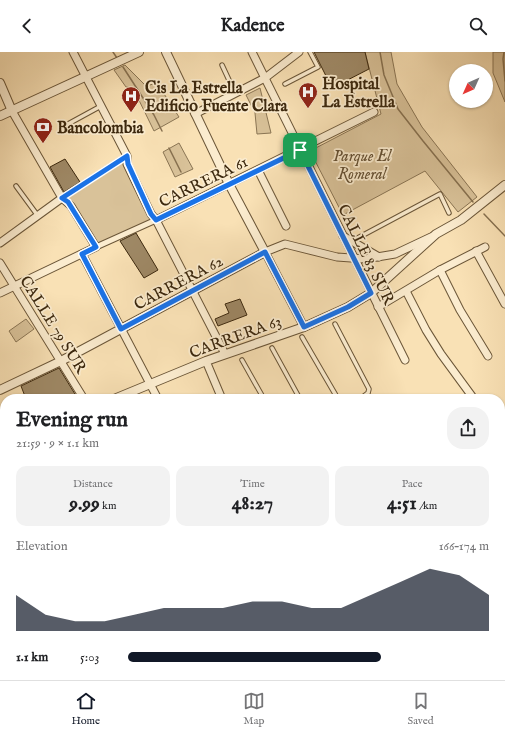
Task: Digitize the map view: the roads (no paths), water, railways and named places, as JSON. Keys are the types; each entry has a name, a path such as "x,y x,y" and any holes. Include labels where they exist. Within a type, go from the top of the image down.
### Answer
{"street":[{"path":"73,52 127,156 128,164 151,214 156,220 225,354"},
{"path":"0,116 139,52"},
{"path":"166,52 229,184 304,327"},
{"name":"CALLE 83 SUR","path":"252,52 405,360"},
{"path":"195,114 265,78 299,52"},
{"path":"0,83 12,111 62,198 68,202 96,247"},
{"name":"CARRERA 61","path":"0,293 156,220 300,150 374,112"},
{"path":"0,243 62,198 127,156"},
{"path":"258,170 286,226"},
{"name":"CARRERA 62","path":"0,390 61,361 265,252 285,244 337,257 354,259 379,258 395,254 461,220 505,184"},
{"name":"CARRERA 63","path":"125,394 206,361 304,327 348,307 371,293 436,234"},
{"path":"343,236 379,258"},
{"path":"378,307 406,292 440,270 485,247"},
{"path":"476,252 505,304"},
{"path":"82,254 156,394"},
{"name":"CALLE 79 SUR","path":"0,263 81,394"},
{"path":"440,270 460,310 488,356"},
{"path":"406,292 426,330 441,354 470,394"},
{"path":"206,361 220,394"}],"lane":[{"path":"285,84 318,67 310,52"},
{"path":"222,65 235,93"},
{"path":"68,124 101,106"},
{"path":"16,186 38,216"},
{"path":"352,241 440,194 449,213"},
{"path":"335,324 369,389 367,394"},
{"path":"302,337 335,394"},
{"path":"272,348 297,394"},
{"path":"242,360 261,394"}],"waterway":[{"path":"113,52 117,58"},
{"path":"380,52 384,75 398,109 473,202"},
{"path":"504,52 503,59 505,81"},
{"path":"123,67 154,115 162,131"},
{"path":"169,148 181,172"},
{"path":"484,214 505,236"}],"place":[{"name":"Hospital La Estrella","path":"308,109"},
{"name":"Cis La Estrella Edificio Fuente Clara","path":"131,113"},
{"name":"Bancolombia","path":"43,144"}],"park label":[{"name":"Parque El Romeral","path":"362,164"}]}
